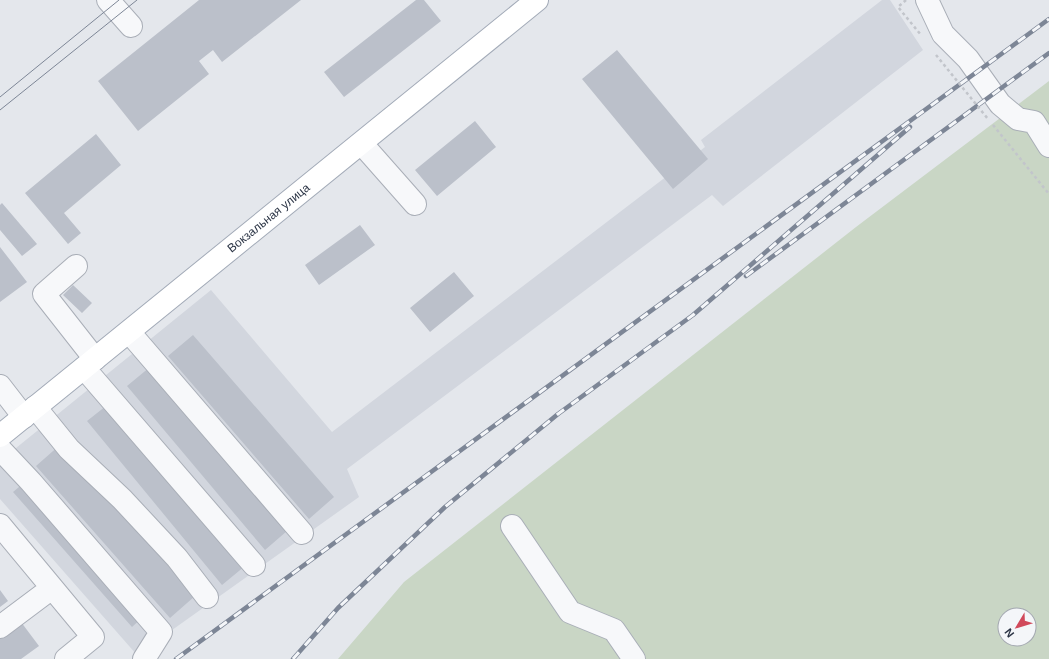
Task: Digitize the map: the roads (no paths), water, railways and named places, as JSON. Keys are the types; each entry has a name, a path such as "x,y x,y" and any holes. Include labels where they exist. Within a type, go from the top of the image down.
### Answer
{"main road":[{"name":"Вокзальная улица","path":"0,436 362,144 537,0"}],"street":[{"path":"108,0 131,26"},
{"path":"927,0 943,34 968,59 1000,104 1018,119 1034,122 1049,146"},
{"path":"362,144 415,204"},
{"path":"76,266 44,294 90,364 254,565"},
{"path":"129,332 302,533"},
{"path":"0,386 122,499 177,558 207,597"},
{"path":"0,449 31,482 162,632 144,659"},
{"path":"512,526 570,612 614,630 634,659"},
{"path":"3,534 52,588 93,637 66,659"},
{"path":"0,627 52,588"}],"tram line":[{"path":"0,97 119,0"},
{"path":"0,110 137,0"}],"railway":[{"path":"176,659 1049,19"},
{"path":"746,276 1049,53"},
{"path":"293,659 338,608 445,507 558,414 693,315 910,127"}]}
